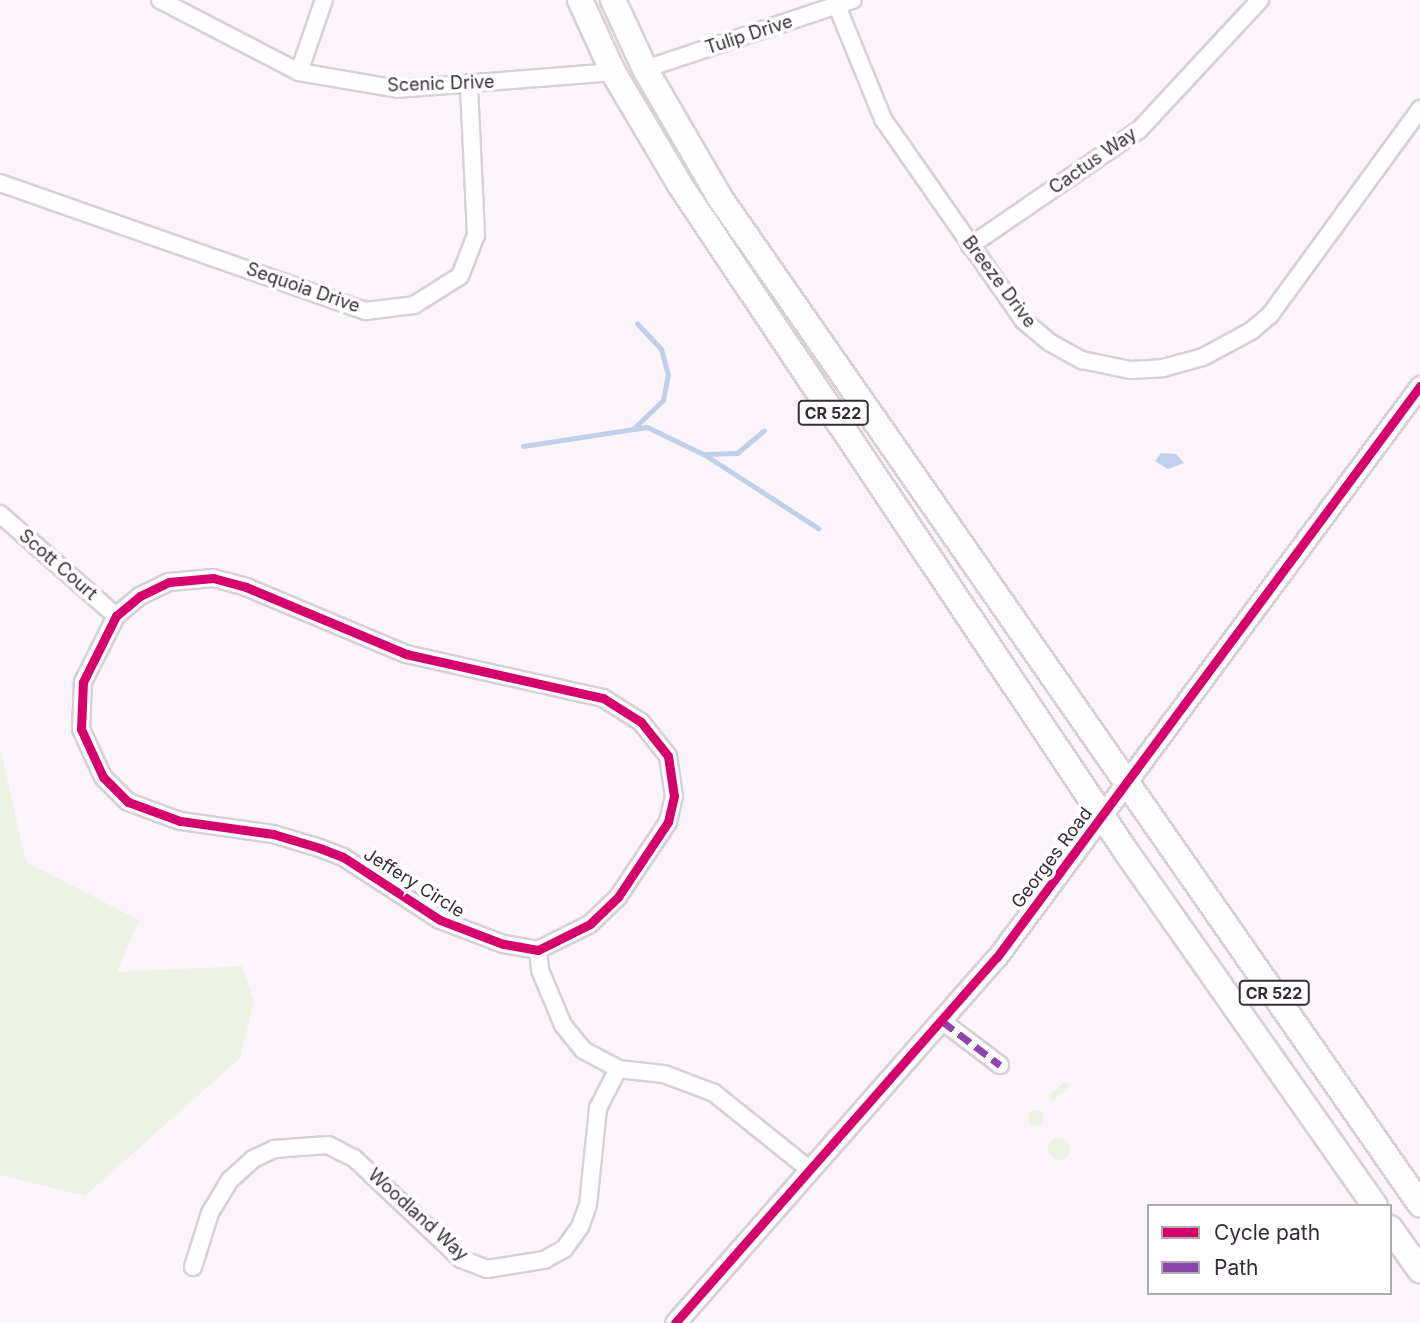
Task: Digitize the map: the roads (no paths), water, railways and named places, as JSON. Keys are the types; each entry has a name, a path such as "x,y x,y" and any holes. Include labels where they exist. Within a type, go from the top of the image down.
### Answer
{"main road":[{"name":"CR 522","path":"580,0 613,72 680,185 1103,817 1374,1204"},
{"name":"CR 522","path":"613,0 645,69 720,198 1129,782 1420,1204"},
{"path":"1392,1231 1420,1270"}],"street":[{"name":"Scenic Drive","path":"160,0 299,72 398,89 613,72"},
{"path":"299,72 324,0"},
{"name":"Tulip Drive","path":"645,69 853,0"},
{"name":"Cactus Way","path":"970,246 1139,130 1260,0"},
{"name":"Breeze Drive","path":"837,6 873,102 1023,320 1049,342 1082,360 1130,370 1163,369 1203,357 1251,331 1270,315 1420,109"},
{"name":"Sequoia Drive","path":"0,183 366,311 414,305 460,276 476,235 469,85"},
{"name":"Georges Road","path":"675,1323 942,1021 1103,817 1420,386"},
{"name":"Scott Court","path":"0,514 116,616"},
{"name":"Jeffery Circle","path":"213,578 246,587 407,654 603,698 641,722 668,756 674,796 667,821 618,897 590,924 538,950 466,933 343,857 320,848 273,834 180,821 128,802 93,760 81,729 79,705 96,649 116,616 140,596 169,582 213,578"},
{"path":"538,950 540,970 564,1025 583,1050 618,1069 664,1074 714,1093 810,1170"},
{"path":"942,1021 1000,1065"},
{"name":"Woodland Way","path":"193,1268 210,1213 230,1180 253,1159 274,1149 328,1145 354,1158 461,1259 487,1269 544,1259 564,1249 580,1227 588,1205 598,1108 618,1069"}],"water":[{"path":"1161,453 1176,454 1184,463 1168,469 1155,461"}],"waterway":[{"path":"633,429 663,400 668,375 661,349 637,323"},
{"path":"523,446 647,427 705,455 818,528"},
{"path":"706,454 737,453 764,430"}]}
